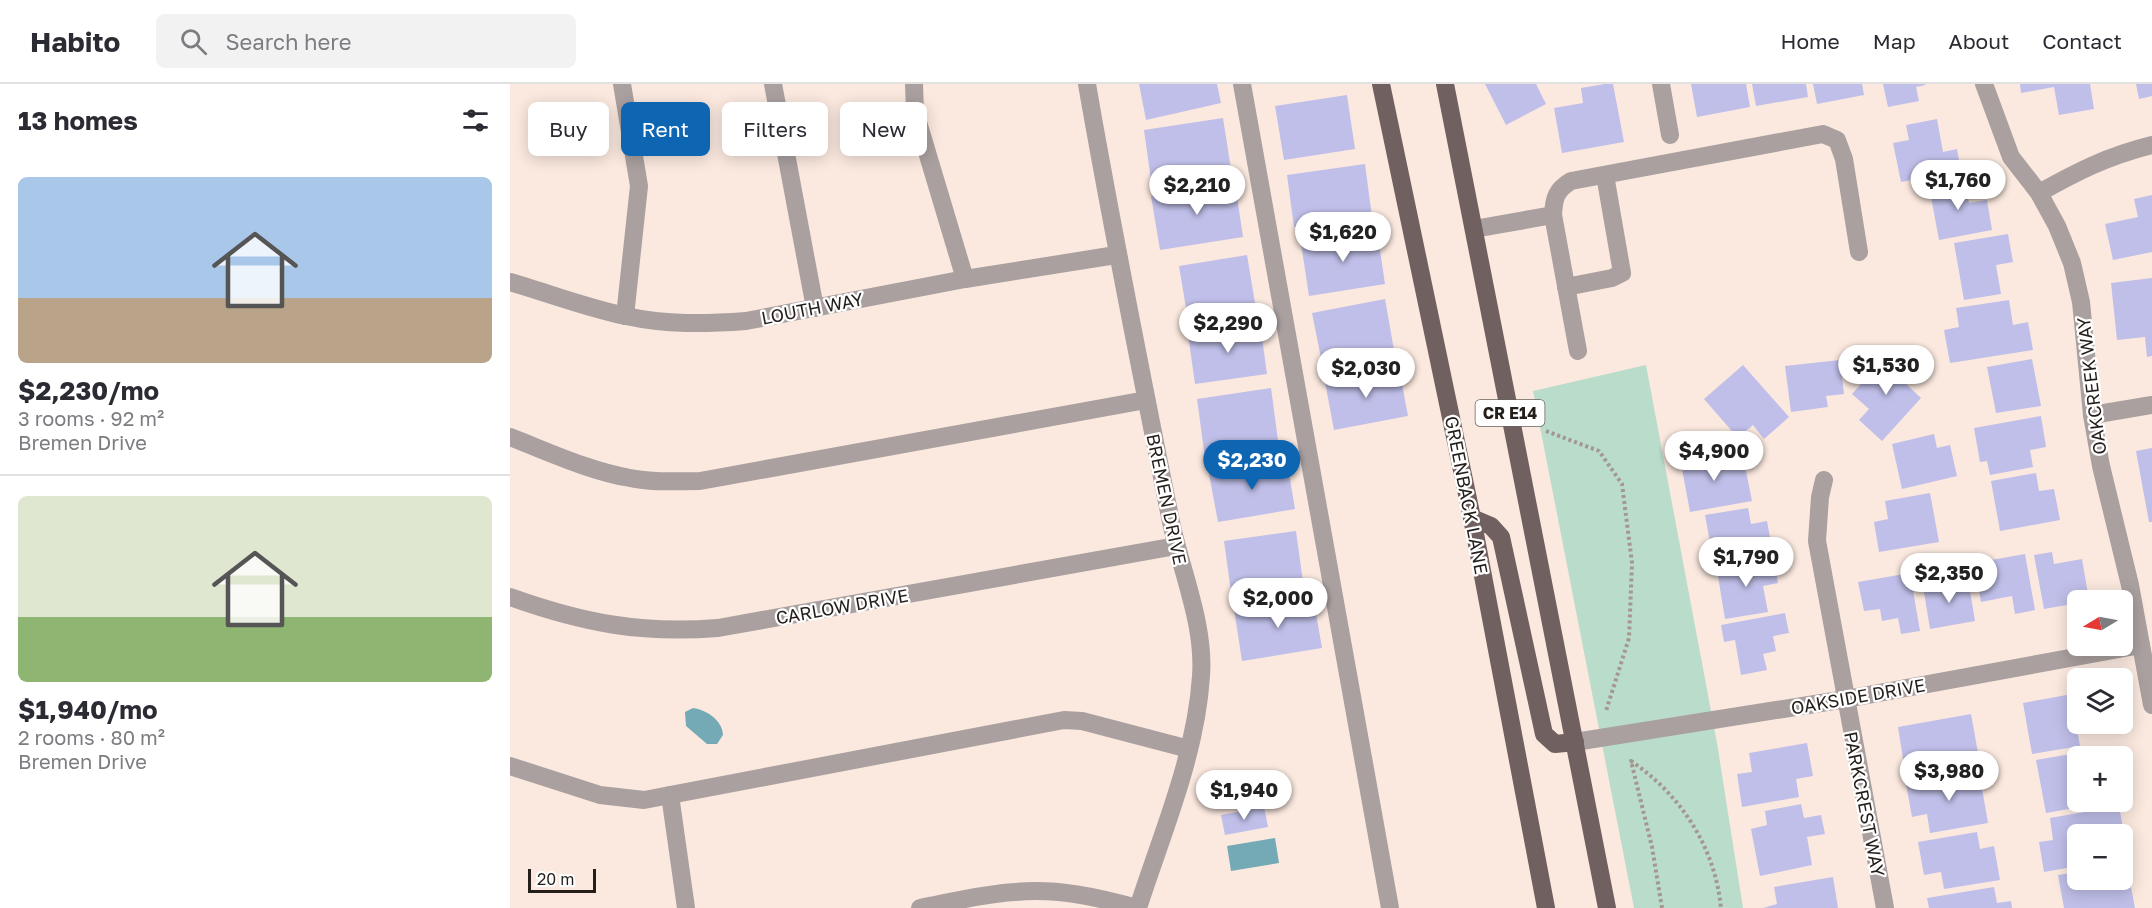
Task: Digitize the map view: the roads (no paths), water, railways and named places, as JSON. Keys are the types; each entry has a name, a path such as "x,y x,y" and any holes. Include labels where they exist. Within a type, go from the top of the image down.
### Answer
{"main road":[{"name":"GREENBACK LANE","path":"1381,84 1472,518 1546,908"},
{"name":"CR E14","path":"1445,84 1607,908"},
{"path":"1472,518 1491,526 1501,537 1544,735 1555,744 1575,742"}],"street":[{"path":"622,84 639,186 624,316"},
{"path":"773,84 816,308"},
{"path":"914,84 915,112 965,279"},
{"name":"BREMEN DRIVE","path":"1087,84 1116,255 1176,546 1200,637 1202,674 1198,712 1189,748 1138,908"},
{"path":"1242,84 1390,908"},
{"path":"1661,84 1670,135"},
{"name":"OAKCREEK WAY","path":"1984,84 2011,157 2039,193 2057,226 2072,262 2082,302 2092,416 2100,465 2130,585 2152,705"},
{"path":"1578,351 1553,214 1554,197 1560,188 1571,181 1823,134 1837,140 1844,159 1859,252"},
{"path":"2039,193 2084,167 2119,153 2152,146"},
{"path":"1566,287 1612,278 1622,273 1605,175"},
{"path":"1474,229 1553,214"},
{"name":"LOUTH WAY","path":"510,282 624,316 657,321 711,324 746,321 965,279 1116,255"},
{"path":"510,437 601,471 630,478 665,482 700,481 1146,400"},
{"path":"2092,416 2152,405"},
{"name":"PARKCREST WAY","path":"1824,480 1817,541 1885,908"},
{"name":"CARLOW DRIVE","path":"510,597 584,621 643,630 706,629 1176,546"},
{"name":"OAKSIDE DRIVE","path":"1575,742 1846,699 2141,645"},
{"path":"510,766 622,800 644,800 1064,720 1082,721 1189,748"},
{"path":"670,795 686,908"},
{"path":"920,908 998,894 1037,891 1096,897 1138,908"}],"water":[{"path":"693,708 708,713 717,720 723,735 717,744 707,744 686,726 685,712"},
{"path":"1275,838 1279,863 1231,871 1227,846"}]}
